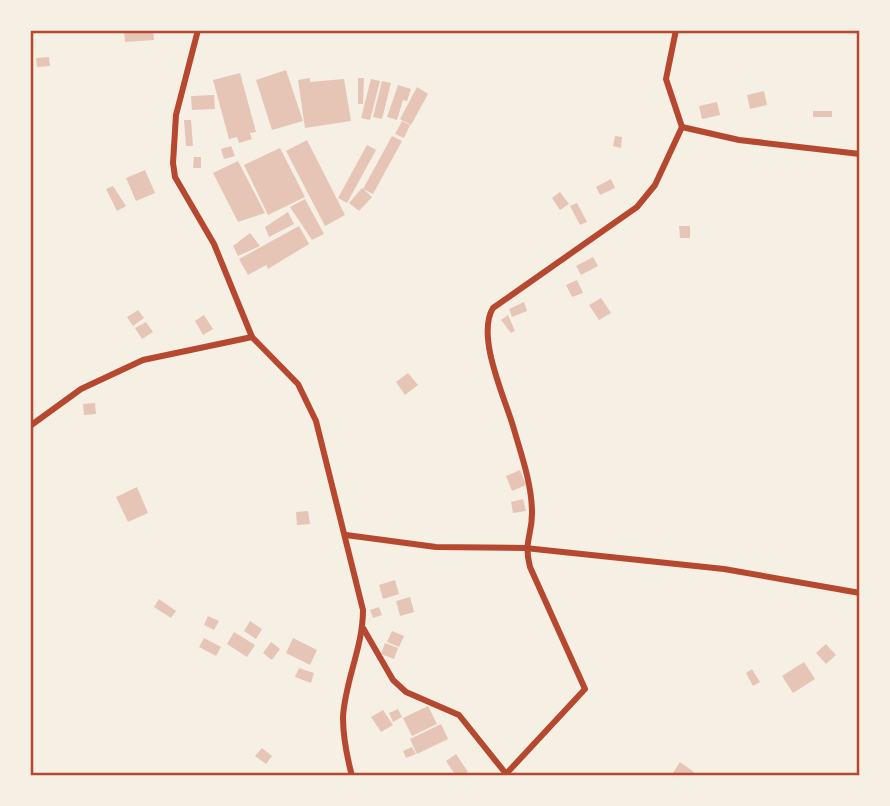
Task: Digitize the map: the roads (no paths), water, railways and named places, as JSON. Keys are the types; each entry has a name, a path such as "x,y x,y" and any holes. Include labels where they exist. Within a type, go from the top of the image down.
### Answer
{"street":[{"path":"198,30 176,115 173,163 175,177 214,244 252,337 299,384 316,421 363,610 363,628 343,715 345,743 352,776"},
{"path":"363,628 393,680 406,692 458,715 507,775 586,689 542,598 525,548 532,511 528,479 489,345 488,317 493,308 637,207 655,185 682,127 666,79 676,30"},
{"path":"682,127 739,141 860,154"},
{"path":"30,426 81,389 143,360 252,337"},
{"path":"346,535 436,547 525,548 724,569 860,593"}]}
